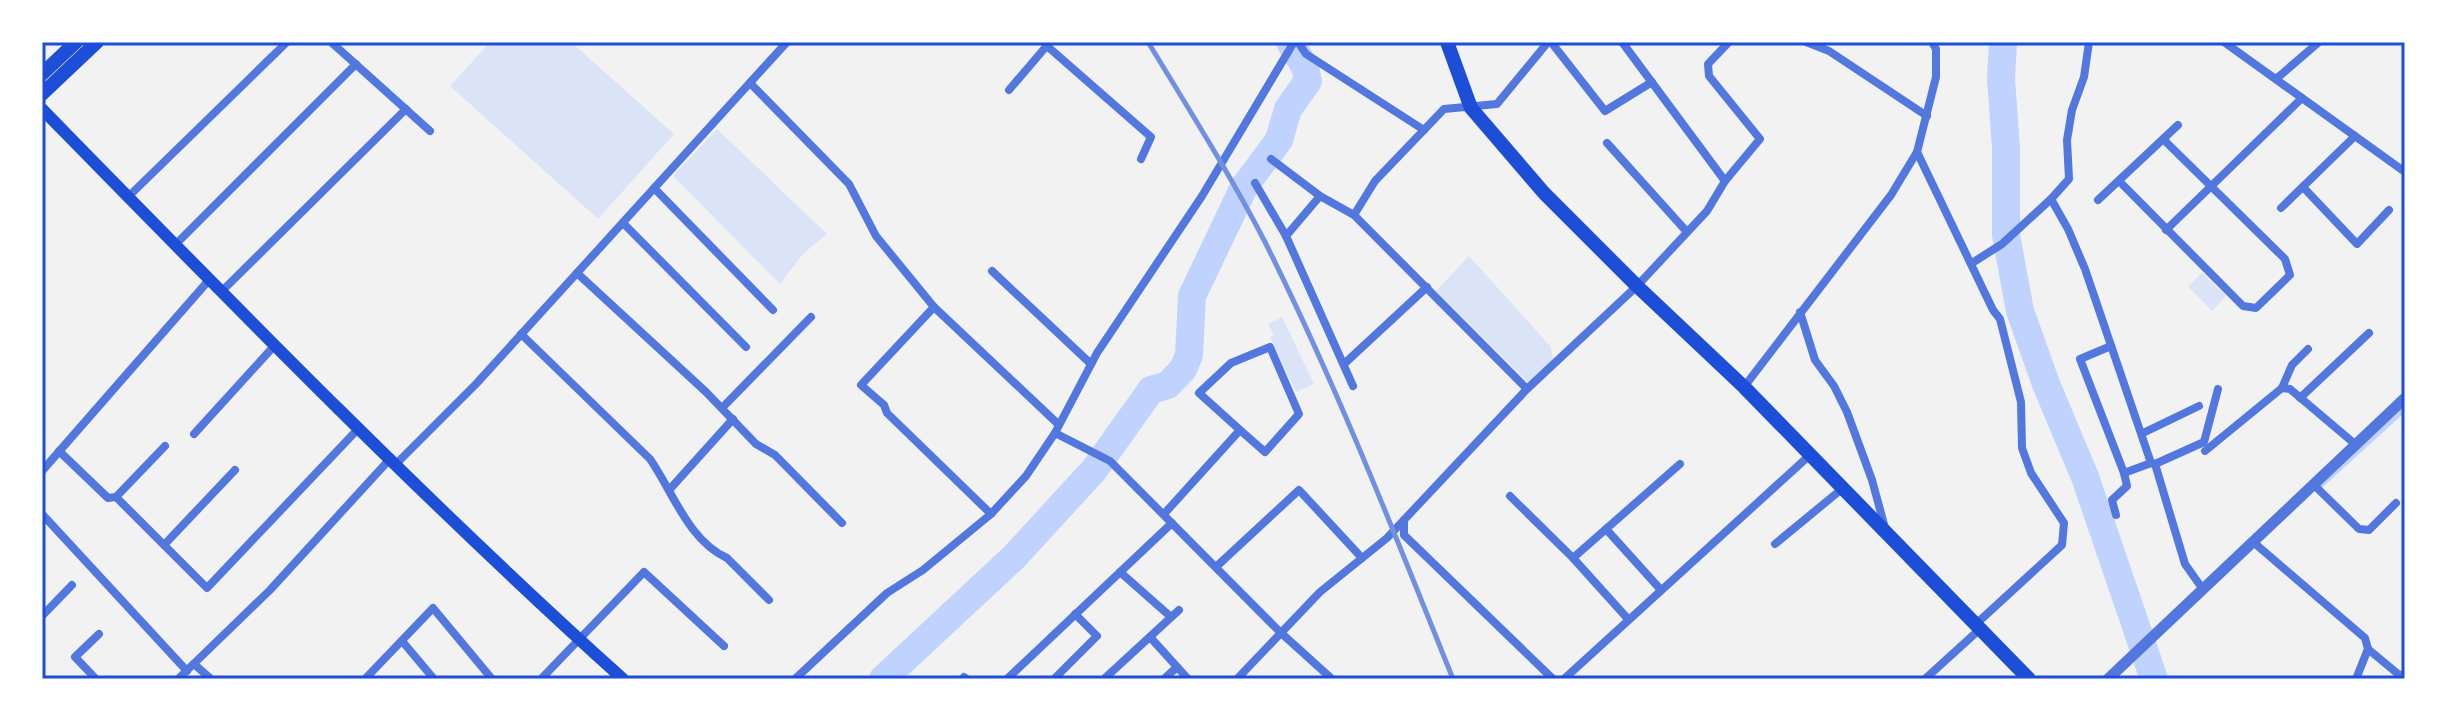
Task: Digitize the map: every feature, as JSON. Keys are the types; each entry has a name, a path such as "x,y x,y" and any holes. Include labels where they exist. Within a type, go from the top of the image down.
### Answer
{"highway":[{"path":"42,74 76,42"},
{"path":"42,94 97,42"},
{"path":"1447,42 1471,108 1544,193 1811,454 2029,679"}],"main road":[{"path":"42,109 392,463 623,679"}],"street":[{"path":"128,197 287,42"},
{"path":"331,42 430,131"},
{"path":"340,50 348,42"},
{"path":"178,679 270,590 392,463 476,384 787,42"},
{"path":"795,679 887,593 923,570 991,514 1026,476 1091,364 1202,196 1296,42 1306,54 1424,130"},
{"path":"1354,215 1375,181 1444,109 1497,104 1549,42 1605,111 1652,82"},
{"path":"1622,42 1725,181"},
{"path":"1237,679 1320,592 1387,538 1527,389 1637,286 1707,211 1725,181 1760,139 1709,76 1708,64 1729,42"},
{"path":"1806,42 1829,51 1927,116"},
{"path":"1744,387 1891,195 1917,152 1936,77 1936,49 1932,42"},
{"path":"1972,263 2002,244 2069,179 2067,140 2072,110 2084,77 2089,42"},
{"path":"2224,42 2405,172"},
{"path":"2276,79 2319,42"},
{"path":"1009,90 1049,44 1151,137 1141,159"},
{"path":"175,245 356,64"},
{"path":"750,83 849,184 876,236 934,307 1056,429 1104,458 1164,514 1280,632 1332,679"},
{"path":"2166,230 2302,98"},
{"path":"221,292 406,109"},
{"path":"2098,200 2178,125"},
{"path":"2281,208 2355,136"},
{"path":"2119,181 2243,306 2256,308 2290,275 2285,259 2163,139"},
{"path":"1607,143 1687,232"},
{"path":"1917,152 2000,319 2021,402 2022,448 2031,473 2064,523 2062,545 1925,679"},
{"path":"1271,159 1320,196 1354,215 1527,389"},
{"path":"1255,183 1286,236 1353,386"},
{"path":"2303,187 2357,244 2389,210"},
{"path":"654,188 773,310"},
{"path":"1286,236 1320,196"},
{"path":"2051,199 2085,269 2185,564 2202,588"},
{"path":"623,223 746,347"},
{"path":"992,271 1091,364"},
{"path":"577,273 722,408 756,444 775,455 842,523"},
{"path":"42,471 209,280"},
{"path":"1344,364 1427,287"},
{"path":"934,307 861,385 991,514"},
{"path":"1800,312 1815,360 1834,386 1847,412 1872,480 1886,533"},
{"path":"722,408 811,317"},
{"path":"2300,398 2369,333"},
{"path":"521,334 650,459 693,531 727,558 769,600"},
{"path":"194,434 275,345"},
{"path":"2111,346 2080,359 2124,473 2127,486 2112,500 2116,515"},
{"path":"1270,347 1299,414 1265,452 1240,430 1199,393 1231,363 1270,347"},
{"path":"2205,451 2282,388 2292,365 2308,349"},
{"path":"2282,388 2290,389 2355,444"},
{"path":"2124,473 2204,442 2218,389"},
{"path":"2108,679 2405,398"},
{"path":"2143,433 2199,406"},
{"path":"670,489 733,419"},
{"path":"116,497 207,588 358,429"},
{"path":"1164,514 1240,430"},
{"path":"59,451 108,498 116,497 165,446"},
{"path":"1564,679 1811,454"},
{"path":"1573,558 1680,464"},
{"path":"164,545 235,470"},
{"path":"2313,484 2359,529 2369,530 2396,503"},
{"path":"1775,544 1843,488"},
{"path":"1217,566 1299,490 1362,558"},
{"path":"1510,496 1573,558 1628,619"},
{"path":"42,514 190,668 211,679"},
{"path":"1404,520 1404,535 1553,679"},
{"path":"1007,679 1172,523"},
{"path":"1606,529 1661,590"},
{"path":"2253,541 2365,638 2368,649 2356,679"},
{"path":"541,679 644,572 724,646"},
{"path":"1120,572 1171,617"},
{"path":"42,616 72,585"},
{"path":"365,679 433,608 492,679"},
{"path":"1104,679 1179,610"},
{"path":"1054,679 1097,636 1075,614"},
{"path":"96,679 75,657 99,634"},
{"path":"1150,637 1188,679"},
{"path":"402,641 434,679"},
{"path":"2368,649 2403,672"},
{"path":"1164,679 1177,667"}],"shaded area":[{"path":"490,42 571,42 674,134 598,219 450,86"},
{"path":"717,129 827,234 803,254 780,284 673,176"},
{"path":"1469,256 1551,347 1553,359 1529,383 1436,291"},
{"path":"2202,273 2226,296 2212,311 2188,287"},
{"path":"1282,317 1314,384 1296,392 1270,337 1274,335 1268,324"}],"waterway":[{"path":"883,679 1014,557 1094,470 1151,390 1168,385 1183,369 1189,355 1192,296 1244,187 1279,140 1288,109 1308,81 1305,67 1290,42"},
{"path":"2003,42 2001,79 2006,148 2006,235 2020,311 2046,384 2085,477 2154,679"},
{"path":"2317,489 2405,409"}],"railway":[{"path":"1148,42 1238,191 1291,296 1364,459 1453,679"}]}
